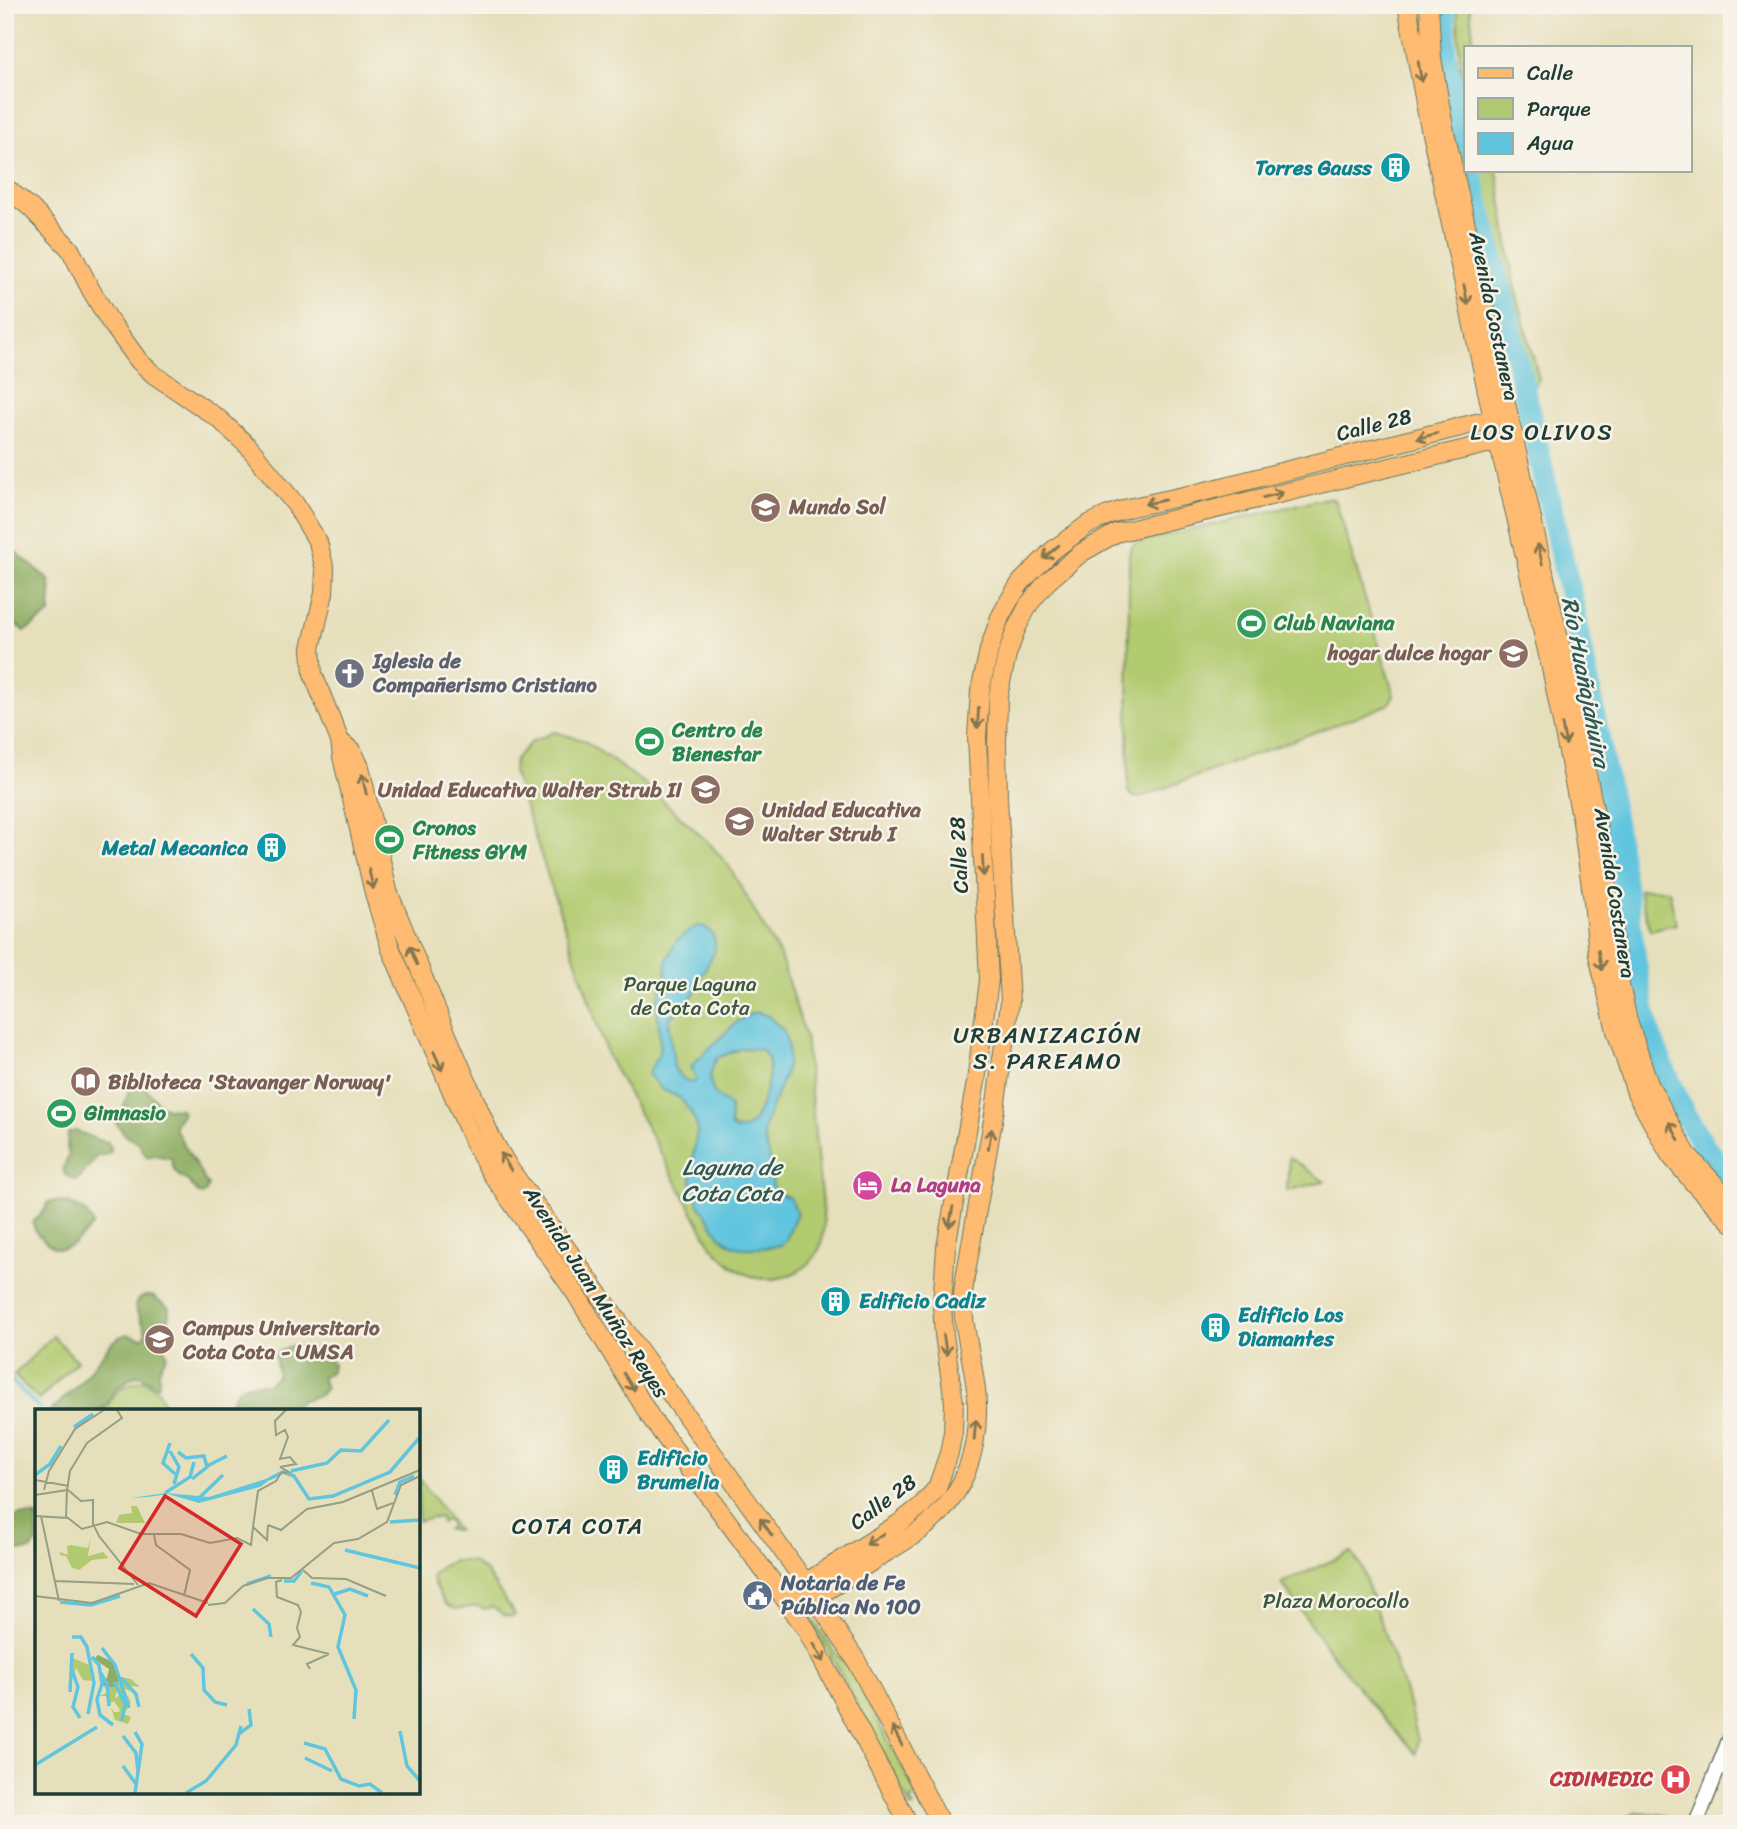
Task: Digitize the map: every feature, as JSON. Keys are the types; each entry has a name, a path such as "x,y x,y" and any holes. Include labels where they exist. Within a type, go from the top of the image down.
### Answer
{"main road":[{"name":"Avenida Costanera","path":"1407,5 1428,119 1598,828 1617,971 1628,1021 1649,1084 1675,1133 1687,1154 1732,1203"},
{"name":"Avenida Costanera","path":"1429,5 1432,58 1444,127 1501,417"},
{"name":"Avenida Juan Muñoz Reyes","path":"5,187 31,208 70,249 109,320 139,361 153,374 219,419 249,447 318,542 325,569 324,593 311,648 313,674 340,741 353,752 360,767 388,891 392,924 390,947 473,1142 491,1173 576,1294 651,1418 806,1629 909,1824"},
{"name":"Calle 28","path":"810,1591 921,1506 937,1488 953,1432 954,1402 944,1335 943,1277 976,1082 989,980 977,737 980,691 1000,617 1021,582 1037,565 1068,537 1108,515 1501,417"},
{"name":"Calle 28","path":"810,1591 909,1538 934,1520 955,1495 967,1473 972,1456 978,1405 963,1305 965,1278 995,1109 1010,1002 998,798 999,696 1007,655 1029,604 1047,582 1081,553 1116,533 1506,439"},
{"path":"1202,492 1207,512"},
{"path":"1108,515 1116,533"},
{"path":"989,650 1007,655"},
{"name":"Avenida Costanera","path":"1558,667 1593,901 1598,955 1616,1031 1636,1093 1670,1155 1732,1223"},
{"path":"979,798 998,798"},
{"name":"Avenida Juan Muñoz Reyes","path":"392,924 491,1137 509,1168 810,1591 856,1660 941,1824"},
{"path":"989,980 1010,979"},
{"path":"943,1277 965,1278"},
{"path":"937,1488 955,1495"},
{"path":"921,1506 934,1520"},
{"path":"782,1595 810,1591"}],"street":[{"path":"1696,1824 1732,1733"}],"green space":[{"path":"1457,5 1470,5 1474,46 1464,46 1464,85 1460,64"},
{"path":"1480,172 1497,172 1514,284 1539,379 1530,394"},
{"name":"Club Naviana","path":"1327,498 1336,502 1394,695 1388,705 1138,798 1132,796 1128,791 1129,552 1135,543"},
{"path":"5,543 49,580 50,614 25,631 5,618"},
{"name":"Parque Laguna de Cota Cota","path":"554,732 583,740 645,784 709,843 729,866 780,956 805,1035 824,1225 822,1242 816,1255 798,1271 773,1279 750,1276 729,1264 711,1245 608,1057 513,771 515,759 531,742"},
{"path":"1639,890 1669,890 1676,924 1650,930"},
{"path":"140,1082 160,1105 171,1109 180,1108 183,1112 175,1129 208,1186 202,1195 179,1176 174,1170 171,1158 154,1155 147,1157 138,1142 127,1137 114,1120 122,1113 130,1086"},
{"path":"75,1131 108,1142 111,1150 108,1154 96,1156 83,1174 74,1180 65,1175 63,1168 69,1156 68,1133"},
{"path":"1289,1157 1324,1181 1287,1191"},
{"path":"48,1202 62,1202 81,1209 93,1225 71,1245 65,1248 52,1246 37,1233 33,1222 44,1211"},
{"path":"152,1296 169,1308 168,1325 155,1332 167,1354 159,1370 157,1386 140,1375 115,1390 106,1405 99,1409 53,1409 78,1385 119,1337 127,1334 142,1338 146,1335 135,1306 139,1299"},
{"path":"53,1336 77,1361 39,1400 14,1375"},
{"path":"296,1346 306,1351 316,1349 328,1357 333,1364 332,1371 322,1377 326,1388 320,1395 302,1400 291,1409 229,1409 234,1396 242,1387 268,1384 278,1375 275,1356 278,1352"},
{"path":"144,1380 159,1391 165,1409 103,1409 108,1407 113,1396 132,1383"},
{"path":"420,1479 457,1530 446,1530 450,1528 450,1523 445,1520 441,1523 440,1517 420,1521"},
{"path":"19,1515 35,1516 35,1545 31,1550 18,1550 10,1545 6,1536 6,1524"},
{"name":"Plaza Morocollo","path":"1351,1552 1361,1566 1408,1701 1418,1740 1416,1754 1380,1715 1326,1647 1282,1583"},
{"path":"454,1561 471,1561 486,1572 515,1615 504,1615 493,1607 455,1609 446,1605 435,1587 432,1575 442,1566"},
{"path":"811,1616 835,1653 852,1671 917,1796 910,1800 914,1807 911,1808 809,1619"},
{"path":"1637,1812 1663,1815 1687,1824 1613,1824"}],"water":[{"name":"Laguna de Cota Cota","path":"697,926 705,927 713,935 715,943 714,953 701,976 698,988 669,1020 677,1073 695,1082 691,1066 738,1021 750,1014 758,1012 768,1016 783,1030 788,1045 788,1061 763,1136 769,1154 773,1186 776,1192 790,1198 797,1212 786,1240 781,1245 741,1248 720,1236 699,1204 691,1185 696,1123 680,1098 661,1089 648,1074 660,1046 657,1002 666,974 667,960 678,939","holes":["742,1048 762,1050 769,1065 764,1096 751,1124 736,1130 730,1126 729,1106 717,1096 712,1087 713,1067 717,1058"]}],"waterway":[{"name":"Río Huañajahuira","path":"1444,5 1445,54 1464,144"},
{"name":"Río Huañajahuira","path":"1471,172 1509,323 1575,615 1615,825 1639,987 1650,1037 1683,1112 1704,1146 1732,1180"},
{"path":"8,1377 39,1408"}],"place":[{"name":"Torres Gauss","path":"1395,168"},
{"name":"Mundo Sol","path":"766,507"},
{"name":"Club Naviana","path":"1251,623"},
{"name":"hogar dulce hogar","path":"1514,653"},
{"name":"Iglesia de Compañerismo Cristiano","path":"350,673"},
{"name":"Centro de Bienestar","path":"649,742"},
{"name":"Unidad Educativa Walter Strub II","path":"705,790"},
{"name":"Unidad Educativa Walter Strub I","path":"739,822"},
{"name":"Cronos Fitness GYM","path":"390,840"},
{"name":"Metal Mecanica","path":"271,848"},
{"name":"Biblioteca 'Stavanger Norway'","path":"85,1082"},
{"name":"Gimnasio","path":"61,1113"},
{"name":"La Laguna","path":"868,1185"},
{"name":"Edificio Cadiz","path":"836,1301"},
{"name":"Edificio Los Diamantes","path":"1215,1327"},
{"name":"Campus Universitario Cota Cota - UMSA","path":"160,1340"},
{"name":"Edificio Brumelia","path":"614,1470"},
{"name":"Notaria de Fe Pública No 100","path":"758,1595"},
{"name":"CIDIMEDIC","path":"1676,1779"}],"district":[{"name":"LOS OLIVOS","path":"1542,432"},
{"name":"URBANIZACIÓN S. PAREAMO","path":"1048,1048"},
{"name":"COTA COTA","path":"578,1526"}]}
